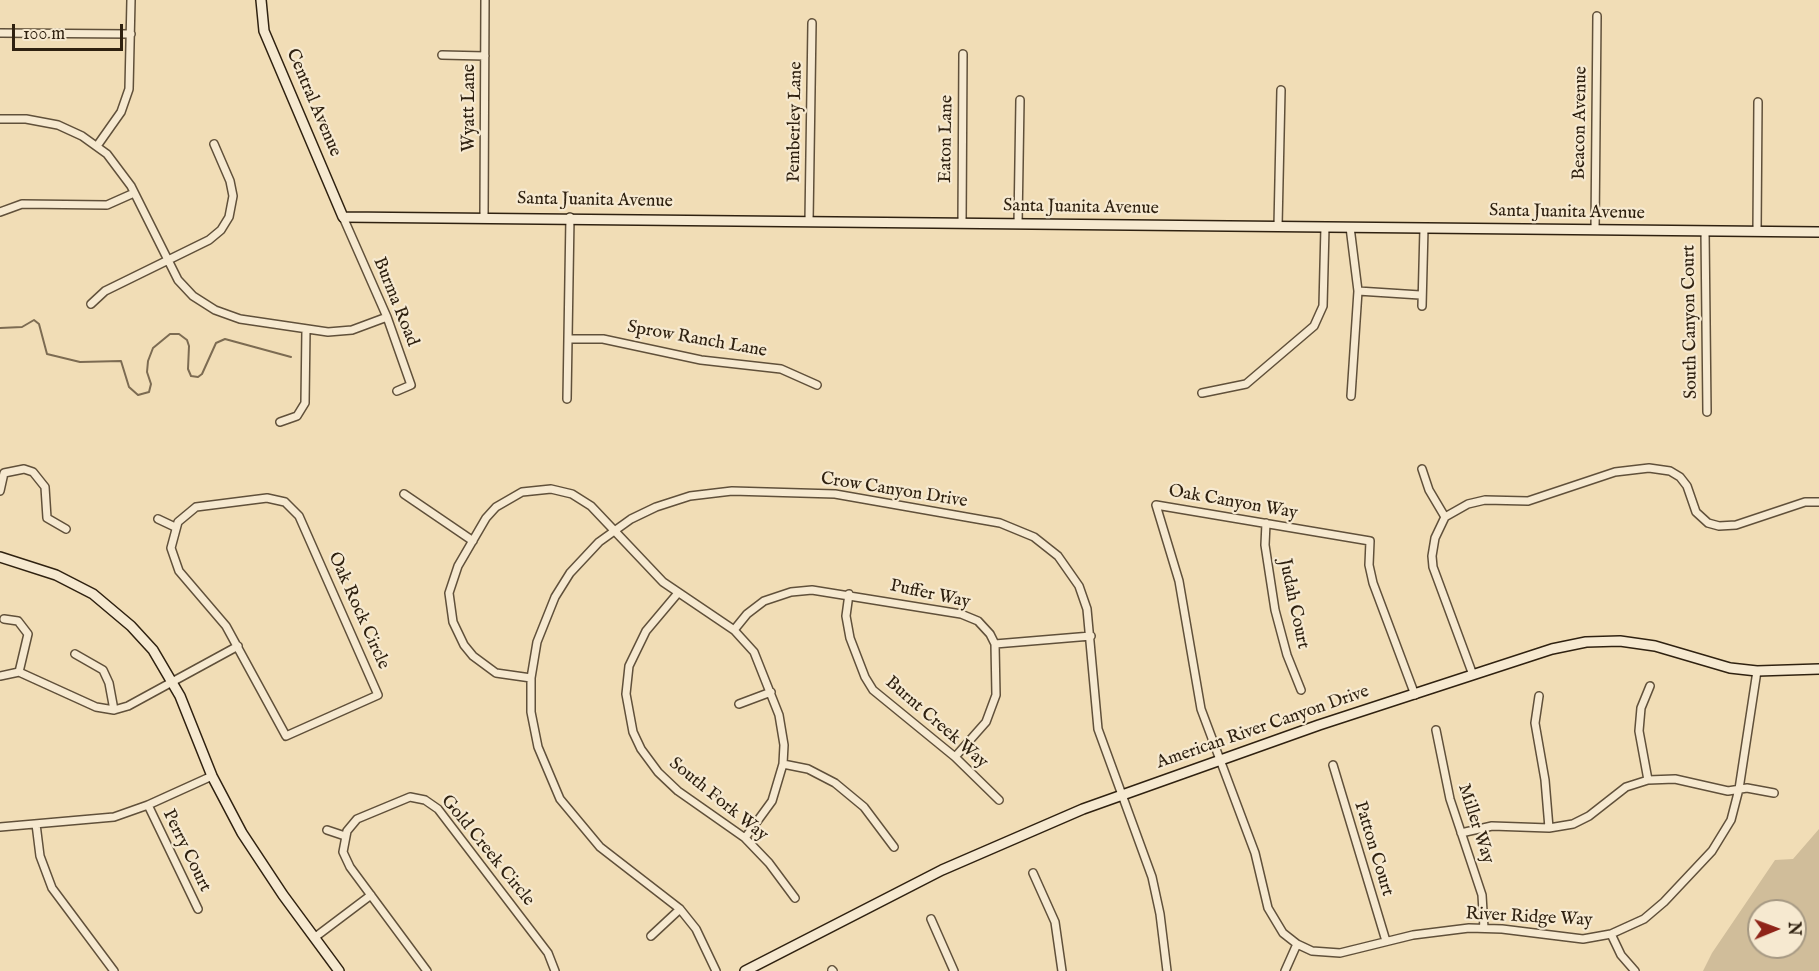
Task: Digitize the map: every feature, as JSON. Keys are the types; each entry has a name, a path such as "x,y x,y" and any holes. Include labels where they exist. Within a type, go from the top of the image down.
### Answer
{"street":[{"path":"97,146 116,122 126,100 130,78 131,0"},
{"name":"Central Avenue","path":"261,0 264,31 343,217"},
{"name":"Wyatt Lane","path":"484,216 485,0"},
{"name":"Beacon Avenue","path":"1595,230 1597,16"},
{"name":"Pemberley Lane","path":"809,221 812,23"},
{"path":"0,33 131,34"},
{"name":"Eaton Lane","path":"962,223 963,54"},
{"path":"442,55 485,56"},
{"path":"1278,226 1281,90"},
{"path":"1018,224 1020,100"},
{"path":"1757,231 1758,102"},
{"path":"0,119 26,119 58,125 97,146 116,164 134,193 167,261 185,288 215,310 240,319 328,332 351,330 387,317"},
{"path":"91,304 105,291 213,237 229,217 232,206 231,186 214,144"},
{"path":"0,212 22,204 108,205 134,193"},
{"name":"Santa Juanita Avenue","path":"343,217 484,216 1819,232"},
{"name":"Burma Road","path":"343,217 387,317 411,385 397,391"},
{"path":"567,399 570,217"},
{"path":"1202,393 1246,384 1314,326 1323,306 1325,227"},
{"path":"1350,227 1358,291 1351,396"},
{"path":"1422,306 1420,295 1424,228"},
{"name":"South Canyon Court","path":"1705,231 1707,412"},
{"path":"1358,291 1420,295"},
{"path":"280,422 297,416 305,403 306,328"},
{"name":"Sprow Ranch Lane","path":"569,339 603,339 701,360 781,369 817,385"},
{"path":"1473,675 1433,567 1435,538 1445,517 1473,502 1528,501 1615,472 1649,468 1670,471 1680,477 1687,486 1696,512 1703,520 1719,526 1736,525 1805,502 1819,502"},
{"path":"0,491 2,472 24,469 37,476 46,493 46,518 66,529"},
{"path":"1422,469 1429,490 1445,517"},
{"path":"531,678 510,677 484,666 468,651 453,622 449,601 452,579 472,541 496,507 515,495 536,489 558,490 579,497 650,569 678,593 734,630 754,652 771,692 782,727 783,764 772,801 745,838"},
{"name":"Crow Canyon Drive","path":"716,971 696,929 680,909 600,848 560,799 538,747 531,712 531,678 537,642 555,597 584,556 614,530 643,512 669,501 690,496 732,491 835,494 1000,523 1034,537 1066,565 1084,598 1091,636 1093,700 1098,729 1157,895 1167,971"},
{"path":"404,494 472,541"},
{"name":"Oak Rock Circle","path":"272,498 293,508 299,516 378,695 286,736 238,646 215,611 176,565 171,548 175,527 187,512 203,505 272,498"},
{"name":"Oak Canyon Way","path":"1219,760 1195,688 1179,580 1156,505 1370,541 1369,565 1373,583 1415,695"},
{"path":"158,519 175,527"},
{"name":"Judah Court","path":"1266,524 1265,545 1275,610 1287,655 1300,690"},
{"path":"0,557 57,575 81,588 113,609 142,638 173,681 212,776 260,863 339,971"},
{"name":"Puffer Way","path":"734,630 752,609 777,595 812,590 849,594 967,616 982,625 994,645"},
{"name":"South Fork Way","path":"678,593 646,631 635,650 626,682 629,721 641,749 658,772 678,791 745,838 769,862 795,898"},
{"name":"Burnt Creek Way","path":"849,594 847,624 869,684 883,700 955,757 999,800"},
{"path":"4,619 18,621 28,634 19,672"},
{"path":"955,757 982,728 992,710 997,688 994,645 1091,636"},
{"name":"American River Canyon Drive","path":"745,971 942,870 1121,795 1559,647 1600,641 1641,644 1704,662 1757,671 1819,669"},
{"path":"0,676 19,672 96,707 114,710 238,646"},
{"path":"75,654 103,670 110,682 114,710"},
{"name":"River Ridge Way","path":"1219,760 1255,853 1271,915 1283,933 1297,944 1312,951 1333,954 1441,930 1484,928 1570,939 1611,934 1634,925 1654,911 1712,851 1731,820 1739,789 1757,671"},
{"path":"1648,780 1639,720 1650,686"},
{"path":"739,704 771,692"},
{"path":"1539,696 1535,712 1535,735 1545,780 1549,828"},
{"name":"Miller Way","path":"1436,730 1442,771 1482,895 1484,928"},
{"path":"783,764 808,770 835,783 864,807 894,848"},
{"name":"Patton Court","path":"1333,765 1386,941"},
{"path":"0,827 105,819 148,806 212,776"},
{"path":"1461,833 1492,826 1549,828 1583,819 1622,790 1648,780 1675,779 1728,791 1739,789 1774,793"},
{"name":"Gold Creek Circle","path":"345,836 350,827 362,816 399,800 415,798 430,802 548,953 555,971"},
{"name":"Perry Court","path":"148,806 198,909"},
{"path":"36,824 40,856 52,888 114,971"},
{"path":"327,830 345,836 343,852 347,863 427,971"},
{"path":"1033,873 1055,922 1062,971"},
{"path":"314,938 371,896"},
{"path":"651,936 680,909"},
{"path":"932,920 954,971"},
{"path":"1611,934 1621,955 1635,971"},
{"path":"1285,971 1297,944"}],"shaded area":[{"path":"1819,829 1819,971 1703,971 1712,953 1747,901 1747,959 1807,959 1807,899 1749,899 1775,860 1793,859"}],"waterway":[{"path":"0,328 22,327 34,320 39,324 47,354 80,362 121,361 129,387 138,395 149,392 151,384 147,372 153,348 170,334 179,334 187,340 188,369 191,376 198,377 202,374 216,343 225,339 291,357"}]}
